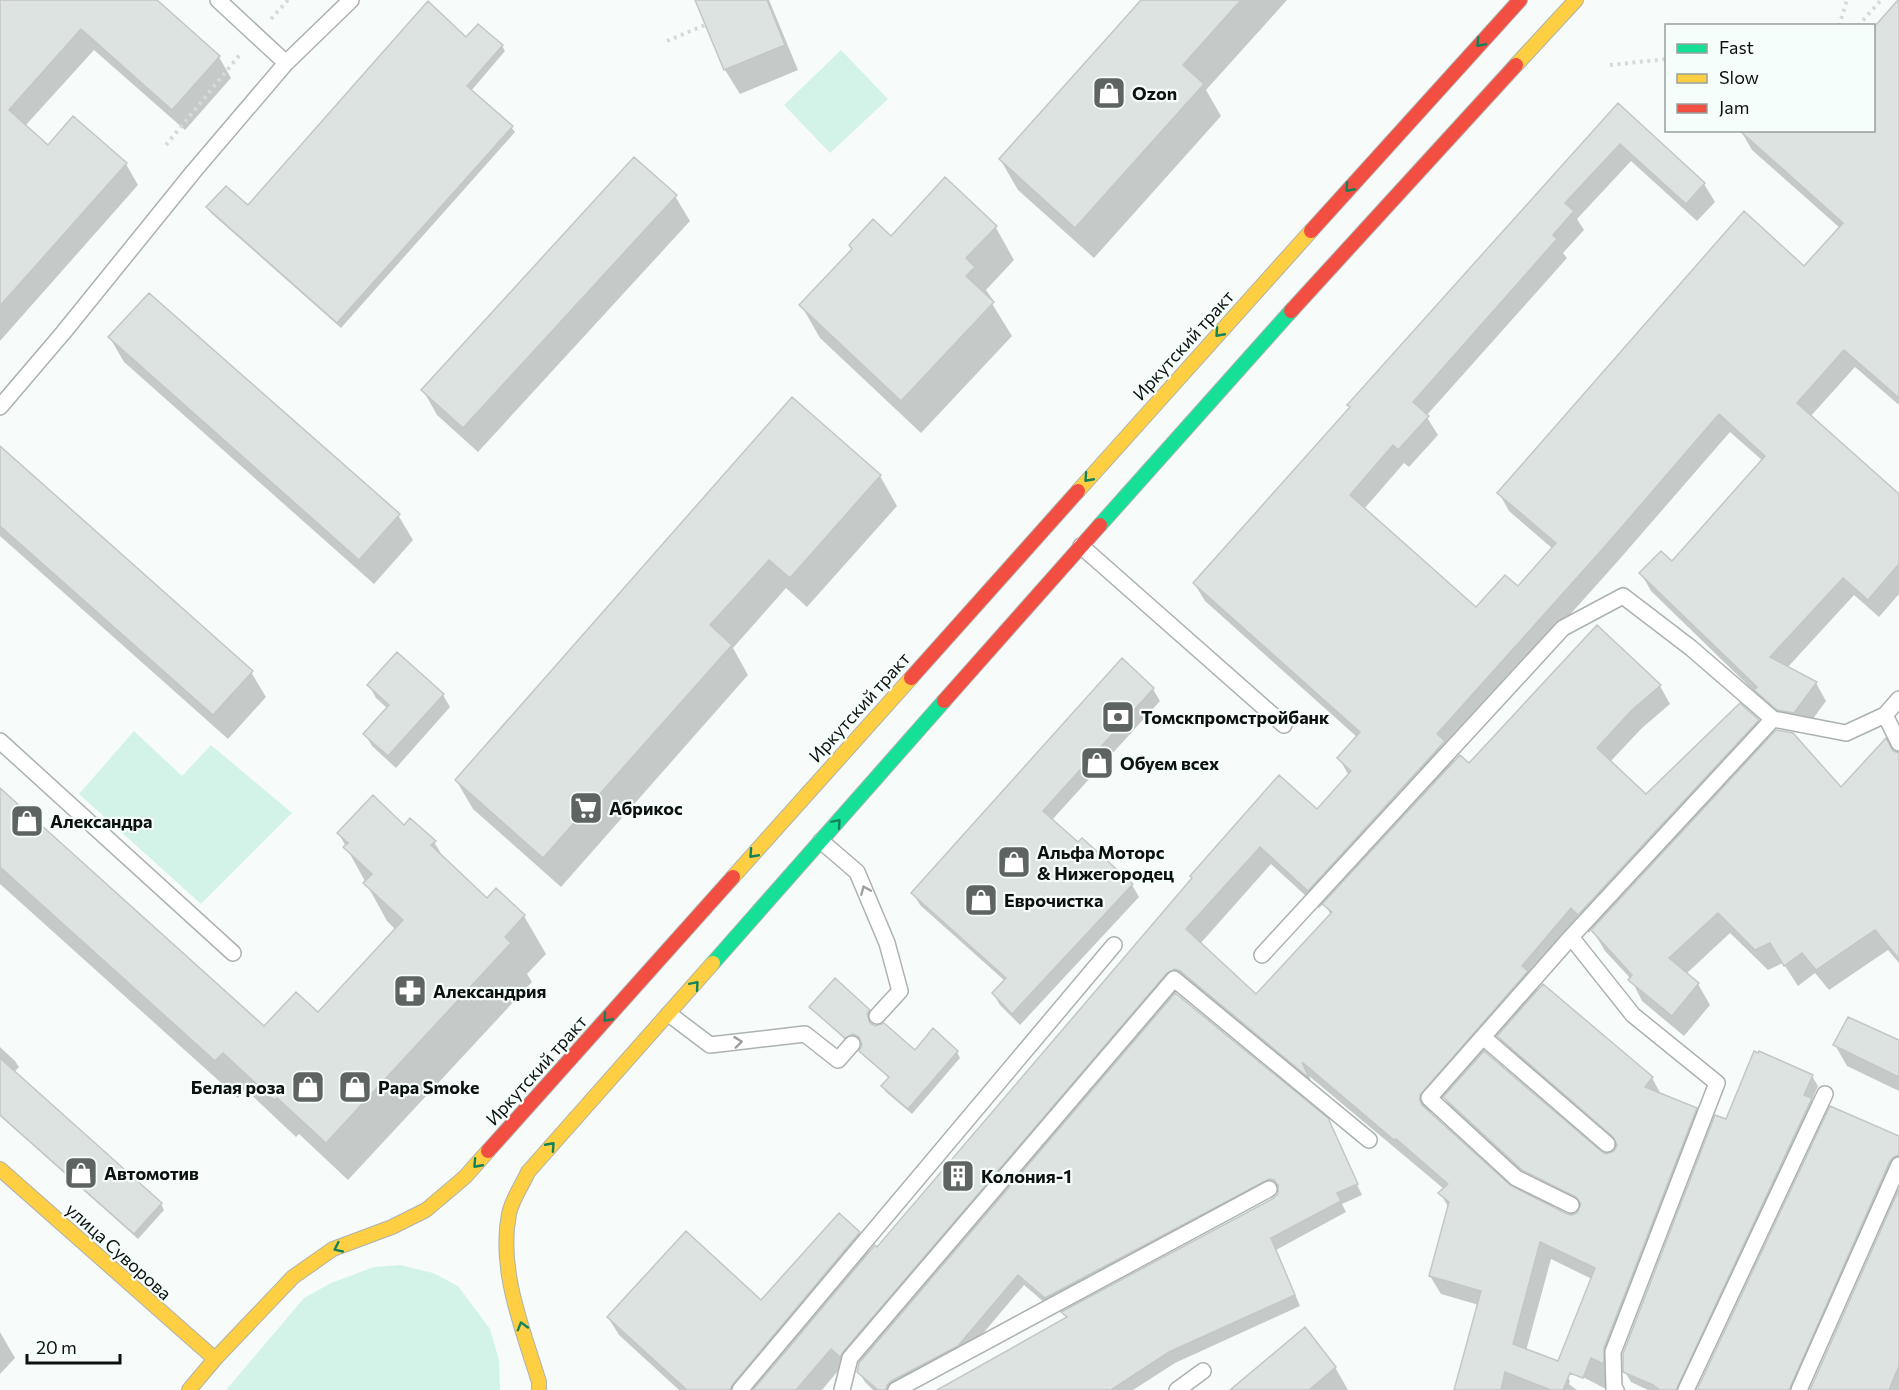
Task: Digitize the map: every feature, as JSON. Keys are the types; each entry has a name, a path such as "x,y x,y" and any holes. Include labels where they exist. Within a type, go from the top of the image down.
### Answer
{"main road":[{"name":"Иркутский тракт","path":"189,1390 215,1359 293,1277 333,1249 392,1227 426,1210 465,1177 1196,357 1520,0"},
{"path":"540,1388 505,1256 509,1215 528,1172 1257,348 1576,0"},
{"name":"улица Суворова","path":"0,1169 215,1359"}],"lane":[{"path":"218,0 286,63"},
{"path":"0,408 194,171 286,63 351,0"},
{"path":"1081,546 1284,725"},
{"path":"1262,955 1563,628 1623,596 1691,648 1773,719 1846,733 1885,715 1899,699"},
{"path":"1885,715 1899,742"},
{"path":"1571,1205 1516,1178 1429,1098 1571,937 1773,719"},
{"path":"0,741 233,952"},
{"path":"821,841 857,872 887,943 900,990 877,1016"},
{"path":"1571,937 1632,1015 1717,1083 1612,1352 1614,1389 1616,1390"},
{"path":"740,1390 1114,945"},
{"path":"842,1390 850,1358 1173,979 1369,1140"},
{"path":"669,1014 710,1046 805,1034 838,1060 852,1044"},
{"path":"1483,1037 1607,1144"},
{"path":"1686,1390 1825,1094"},
{"path":"1799,1390 1899,1165"},
{"path":"896,1390 1269,1190"},
{"path":"1177,1390 1203,1371"}],"path":[{"path":"1840,24 1847,0"},
{"path":"1860,24 1881,0"},
{"path":"667,41 705,25"},
{"path":"166,145 256,35"},
{"path":"1610,65 1665,59"}],"green space":[{"path":"841,50 888,99 830,153 784,105"},
{"path":"134,731 182,776 211,745 292,813 201,904 79,794"},
{"path":"400,1265 433,1273 458,1286 490,1329 499,1360 500,1390 226,1390 304,1298 331,1283 374,1267"}],"building":[{"path":"0,0 157,0 220,56 172,110 81,29 9,110 48,145 73,116 127,163 0,306"},
{"path":"695,0 767,0 785,45 724,70"},
{"path":"1141,0 1241,0 1183,65 1204,84 1075,228 999,159"},
{"path":"1899,0 1899,398 1844,350 1797,403 1899,494 1899,564 1868,600 1843,578 1770,657 1817,682 1794,713 1777,710 1754,690 1757,687 1639,573 1661,551 1672,561 1765,456 1719,414 1608,543 1437,734 1445,741 1308,891 1260,847 1186,929 1256,994 1332,912 1322,904 1460,755 1469,763 1597,625 1661,685 1632,710 1597,748 1646,794 1740,703 1759,720 1578,915 1571,908 1522,966 1528,971 1420,1095 1422,1105 1510,1185 1567,1214 1577,1213 1581,1204 1576,1197 1522,1170 1443,1097 1484,1051 1601,1151 1606,1154 1614,1151 1617,1145 1613,1137 1497,1036 1543,984 1653,1077 1645,1087 1697,1108 1604,1348 1604,1364 1591,1358 1583,1378 1570,1373 1563,1390 1551,1390 1505,1372 1501,1390 1454,1390 1481,1291 1429,1276 1449,1202 1438,1193 1448,1184 1302,1062 1309,1078 1175,969 1167,973 840,1357 831,1349 796,1390 753,1390 1192,878 1190,876 1279,775 1317,809 1351,771 1337,758 1360,732 1193,583 1350,407 1347,405 1618,103 1705,183 1686,204 1620,144 1565,203 1574,211 1553,235 1557,239 1413,402 1429,416 1398,450 1393,445 1350,495 1476,607 1505,575 1518,586 1556,543 1497,493 1744,211 1804,266 1843,223 1741,132 1875,132 1875,26","holes":["1540,1242 1595,1268 1558,1361 1513,1344"]},
{"path":"428,1 466,37 478,24 503,45 467,86 513,126 337,323 206,207 226,186 248,205"},
{"path":"634,157 677,195 463,428 421,390"},
{"path":"945,177 997,226 966,258 975,267 966,276 994,302 901,401 799,305 852,249 849,245 873,219 891,236"},
{"path":"149,293 400,514 359,560 108,337"},
{"path":"792,397 881,475 790,578 769,560 710,625 732,645 543,858 455,780"},
{"path":"0,446 253,671 213,715 0,526"},
{"path":"397,652 444,694 388,756 363,734 389,705 367,685"},
{"path":"1122,658 1154,688 1043,811 1078,842 1082,838 1133,884 1012,1014 992,993 1006,978 911,893"},
{"path":"1776,730 1793,733 1841,787 1886,738 1893,751 1899,753 1899,959 1875,930 1816,970 1802,953 1784,966 1770,943 1755,950 1718,913 1669,958 1699,983 1672,1016 1628,980 1632,975 1591,930"},
{"path":"0,788 264,1026 296,992 318,1012 403,920 363,883 372,874 343,847 348,843 337,833 373,795 404,825 410,818 436,841 431,845 487,898 496,888 525,915 505,937 511,943 326,1143 277,1098 274,1100 223,1053 215,1061 0,867"},
{"path":"835,978 870,1010 867,1014 870,1023 875,1026 884,1023 915,1050 933,1028 958,1051 908,1109 881,1086 889,1077 859,1051 862,1045 859,1037 853,1034 845,1038 809,1007"},
{"path":"1175,993 1328,1118 1358,1184 1337,1193 1341,1201 1271,1238 1295,1295 1169,1352 1111,1390 937,1390 1067,1317 1061,1312 1274,1198 1278,1194 1278,1185 1274,1180 1269,1179 1045,1298 1018,1275 958,1346 891,1381 886,1390 878,1390 857,1372 859,1363"},
{"path":"1848,1017 1899,1040 1899,1077 1833,1045"},
{"path":"1754,1051 1758,1053 1759,1051 1813,1075 1804,1095 1812,1098 1676,1390 1660,1390 1623,1372 1623,1354 1715,1115 1726,1119"},
{"path":"0,1058 162,1203 134,1234 0,1115"},
{"path":"1830,1106 1899,1136 1899,1155 1890,1161 1789,1390 1697,1390"},
{"path":"1899,1189 1899,1366 1889,1390 1810,1390"},
{"path":"839,1213 860,1232 730,1390 687,1390 607,1317 686,1231 761,1300"},
{"path":"1305,1327 1336,1367 1309,1390 1230,1390"}],"traffic: fast":[{"path":"1100,525 1291,311"},
{"path":"713,963 944,701"}],"traffic: slow":[{"path":"1516,65 1576,0"},
{"path":"1078,491 1311,231"},
{"path":"733,877 911,678"},
{"path":"539,1390 539,1382 509,1278 506,1235 512,1203 528,1172 713,963"},
{"path":"189,1390 215,1359 293,1277 333,1249 392,1227 426,1210 465,1177 488,1151"},
{"path":"0,1169 215,1359"}],"traffic: jam":[{"path":"1311,231 1520,0"},
{"path":"1291,311 1516,65"},
{"path":"911,678 1078,491"},
{"path":"944,701 1100,525"},
{"path":"488,1151 733,877"}],"place":[{"name":"Ozon","path":"1109,93"},
{"name":"Томскпромстройбанк","path":"1118,717"},
{"name":"Обуем всех","path":"1097,763"},
{"name":"Абрикос","path":"586,808"},
{"name":"Александра","path":"27,821"},
{"name":"Альфа Моторс & Нижегородец","path":"1014,862"},
{"name":"Еврочистка","path":"981,900"},
{"name":"Александрия","path":"410,991"},
{"name":"Белая роза","path":"308,1087"},
{"name":"Papa Smoke","path":"355,1087"},
{"name":"Автомотив","path":"81,1173"},
{"name":"Колония-1","path":"958,1176"}]}
